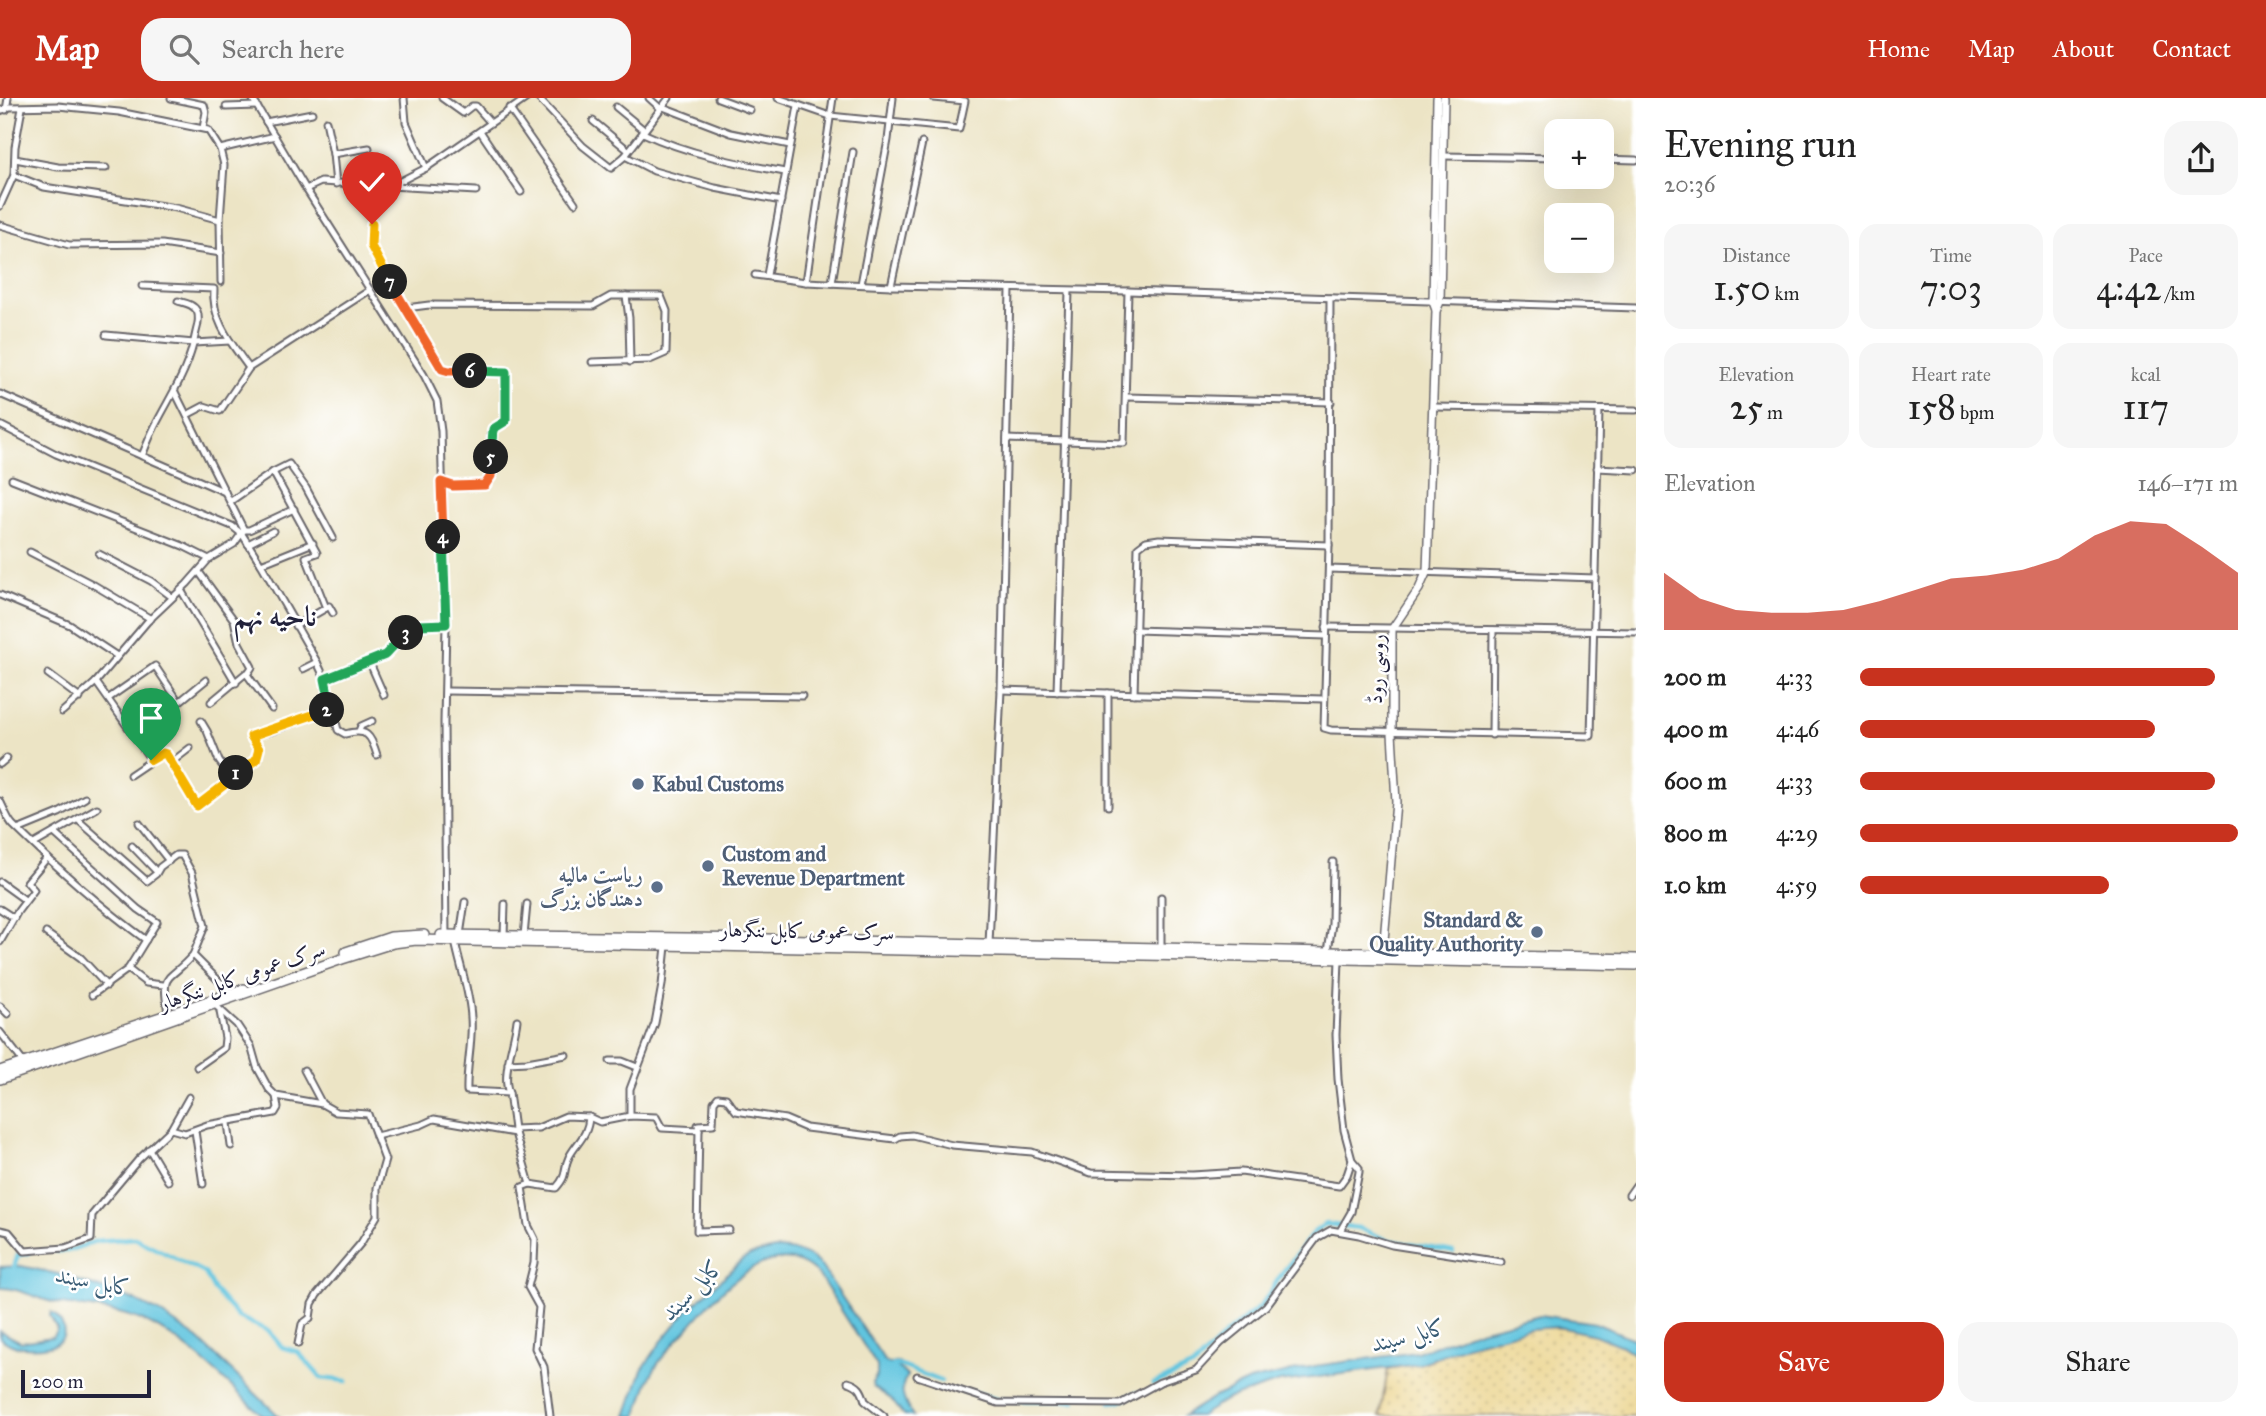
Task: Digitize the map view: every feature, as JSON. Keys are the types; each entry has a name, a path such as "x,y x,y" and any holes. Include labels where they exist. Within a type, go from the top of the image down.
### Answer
{"highway":[{"name":"سرک عمومی کابل ننگرهار","path":"0,1071 248,988 391,936 666,946 1161,949 1339,960 1636,965"},
{"name":"سرک عمومی کابل ننگرهار","path":"0,1079 217,1008 393,943 416,940 524,936 1228,954 1328,951 1636,959"}],"main road":[{"name":"روسی روڈ","path":"1383,952 1396,802 1392,733 1392,629 1427,572 1436,311 1437,98"},
{"name":"روسی روڈ","path":"1436,302 1444,98"}],"street":[{"path":"3,110 8,98"},
{"path":"171,98 204,105 206,112 203,128"},
{"path":"252,98 306,189 425,375 437,401 441,431 446,624 444,722 452,938 468,995 471,1019 467,1091 509,1093"},
{"path":"404,98 406,122 426,168"},
{"path":"442,98 463,113 476,106 489,122"},
{"path":"388,188 426,168 526,98"},
{"path":"538,98 583,146 607,167 615,167 669,98"},
{"path":"649,98 662,107 731,133 790,145"},
{"path":"718,98 750,110"},
{"path":"778,98 830,116 959,129 965,101 934,98"},
{"path":"806,282 833,98"},
{"path":"861,284 893,98"},
{"path":"3,110 10,107 58,106 208,130 220,149 224,165 220,219 220,282"},
{"path":"226,107 257,106"},
{"path":"767,275 798,106"},
{"path":"616,107 644,132 665,144 716,159 785,172"},
{"path":"0,206 14,176 15,147 22,108"},
{"path":"509,108 575,203"},
{"path":"266,122 312,113"},
{"path":"326,121 336,184"},
{"path":"593,121 626,153 654,172 781,201"},
{"path":"480,131 521,192"},
{"path":"220,149 275,136"},
{"path":"891,286 922,143"},
{"path":"333,154 369,149"},
{"path":"832,284 853,152"},
{"path":"1443,156 1544,158"},
{"path":"15,159 58,167 106,167"},
{"path":"1614,159 1636,160"},
{"path":"14,176 44,187 176,208 220,219"},
{"path":"306,189 321,182 388,188 476,191"},
{"path":"372,224 371,246 442,369 506,372 506,421 493,429 491,434 489,481 485,485 461,486 441,482"},
{"path":"0,225 69,245 162,244 221,253"},
{"path":"755,275 832,284 1636,308"},
{"path":"142,286 214,289 214,312 249,368"},
{"path":"187,415 204,406 219,411 249,368 370,289"},
{"path":"988,949 1001,690 1010,290"},
{"path":"1057,692 1069,291"},
{"path":"1007,439 1124,443 1128,291"},
{"path":"406,308 429,305 593,306 611,296 661,296 667,311 666,353 650,360 592,362"},
{"path":"626,296 629,362"},
{"path":"1330,298 1329,569 1324,728 1392,733 1591,736 1599,410"},
{"path":"142,456 155,426 176,392 194,343 199,320 197,310 191,304 178,301"},
{"path":"106,335 194,343 230,341"},
{"path":"176,392 231,501 248,544 317,662 325,679 338,730 345,734 359,731 369,736 377,755"},
{"path":"0,394 226,493"},
{"path":"1125,397 1331,402"},
{"path":"1433,407 1636,410"},
{"path":"0,425 57,454 243,532"},
{"path":"231,501 289,464 333,538"},
{"path":"1597,468 1636,470"},
{"path":"273,472 317,553 306,557 326,608"},
{"path":"12,479 183,546 209,559"},
{"path":"62,712 96,682 117,656 209,559 234,544 243,532 294,509"},
{"path":"248,544 273,531"},
{"path":"1133,694 1138,547 1146,541 1158,539 1329,545"},
{"path":"261,564 313,543"},
{"path":"30,552 152,619"},
{"path":"99,554 151,581 172,597"},
{"path":"1329,569 1595,578"},
{"path":"199,572 234,620 239,643 252,667 211,702"},
{"path":"181,590 236,683"},
{"path":"0,595 70,625 117,656"},
{"path":"295,626 329,606 333,613"},
{"path":"325,679 385,655 419,625 446,624"},
{"path":"1326,627 1636,632"},
{"path":"1135,630 1326,636"},
{"path":"1493,630 1493,735"},
{"path":"303,669 317,662"},
{"path":"369,662 384,695"},
{"path":"110,698 155,666 179,702 206,680"},
{"path":"248,673 272,709"},
{"path":"48,674 80,698"},
{"path":"96,682 110,698 151,760"},
{"path":"1001,690 1323,699"},
{"path":"446,691 802,696"},
{"path":"1108,693 1108,806"},
{"path":"130,775 164,752 197,806 248,763 256,760 259,749 251,736 331,708"},
{"path":"201,721 219,761 232,779"},
{"path":"359,731 361,726 372,721"},
{"path":"172,762 190,748"},
{"path":"0,764 8,758"},
{"path":"20,829 59,813 85,798"},
{"path":"0,801 12,824 47,858 108,912 146,940"},
{"path":"34,844 97,808"},
{"path":"78,820 146,881 179,854 192,873 205,926 193,955 168,976 163,985 168,1013"},
{"path":"139,823 169,861"},
{"path":"54,833 132,904 157,922 128,969 92,995"},
{"path":"132,846 156,871"},
{"path":"0,942 13,918 34,890 27,882 47,858"},
{"path":"1328,951 1332,924 1333,862"},
{"path":"0,882 25,901"},
{"path":"1161,897 1161,949"},
{"path":"452,938 465,902"},
{"path":"504,936 505,904"},
{"path":"524,936 527,904"},
{"path":"0,909 13,918"},
{"path":"46,933 90,965 107,986"},
{"path":"631,1116 630,1089 654,1023 666,946"},
{"path":"193,955 230,992"},
{"path":"1339,960 1336,1035 1338,1079 1344,1130 1359,1172 1354,1200 1339,1231"},
{"path":"128,969 146,983 163,985"},
{"path":"0,1006 8,1014"},
{"path":"197,1067 224,1048 225,1038 217,1008"},
{"path":"217,1008 237,1025 251,1046 257,1067 269,1089 276,1096 322,1104 335,1112 368,1114 385,1160 377,1188 377,1216 361,1243 317,1294 310,1318 302,1324 298,1344"},
{"path":"517,1020 516,1040 508,1063 506,1086 530,1184"},
{"path":"0,1032 24,1063"},
{"path":"508,1063 566,1055"},
{"path":"610,1061 622,1061 638,1067"},
{"path":"303,1070 322,1104"},
{"path":"171,1129 185,1133 207,1125 275,1113 278,1108 276,1096"},
{"path":"0,1230 9,1233 25,1251 65,1248 91,1239 92,1215 149,1149 171,1129 189,1097"},
{"path":"729,1230 696,1231 698,1125 713,1124 714,1102 718,1097 726,1098 736,1111 785,1119 806,1128 895,1139 912,1135 952,1145 1032,1152 1091,1173 1192,1175 1241,1172 1339,1186 1354,1162"},
{"path":"376,1136 421,1125 434,1119 515,1131 538,1128 566,1116 589,1117 600,1122 631,1116 656,1116 662,1128 699,1130"},
{"path":"550,1416 544,1367 535,1348 539,1307 528,1287 534,1263 534,1239 528,1226 522,1187 530,1184 556,1188 565,1179 568,1158 585,1135 589,1117"},
{"path":"228,1123 231,1146"},
{"path":"195,1131 203,1184"},
{"path":"149,1149 168,1181"},
{"path":"1629,1195 1636,1185"},
{"path":"918,1376 998,1402 1120,1405 1160,1382 1196,1370 1221,1343 1266,1306 1317,1238 1331,1230 1392,1245 1501,1262"},
{"path":"848,1382 857,1385 863,1392 865,1401 884,1416"}],"sand":[{"path":"1543,1327 1568,1329 1603,1337 1635,1355 1636,1416 1380,1416 1388,1369 1428,1362 1454,1349 1509,1333"}],"water":[{"path":"775,1249 800,1253 821,1266 885,1361 901,1364 898,1367 907,1376 903,1396 913,1416 904,1416 891,1399 873,1387 877,1366 820,1277 802,1264 784,1259 766,1262 748,1271 715,1298 658,1364 648,1381 637,1416 626,1416 642,1370 687,1311 741,1261 750,1255"},
{"path":"21,1266 58,1274 132,1299 157,1311 198,1339 279,1416 263,1416 189,1350 141,1320 0,1288 0,1267"},
{"path":"51,1312 60,1321 64,1333 56,1343 22,1347 11,1345 0,1338 0,1331 21,1342 52,1337 57,1329 50,1316"},
{"path":"1540,1315 1595,1323 1636,1340 1636,1356 1622,1346 1595,1335 1558,1327 1529,1329 1467,1345 1419,1364 1280,1382 1227,1399 1200,1416 1183,1416 1212,1398 1249,1381 1315,1366 1417,1352 1479,1330"}],"waterway":[{"path":"1153,1384 1194,1366 1227,1333 1261,1306 1314,1232 1325,1224 1359,1228 1387,1240 1453,1252"},
{"name":"کابل سيند","path":"55,1251 68,1251 96,1241 135,1238 205,1273 214,1290 238,1317 269,1331 282,1347 298,1352 321,1378 347,1381"},
{"path":"13,1270 18,1255 29,1253"},
{"path":"893,1365 941,1381"},
{"path":"973,1392 998,1400 1075,1401"},
{"path":"1111,1402 1136,1393"}],"place":[{"name":"Kabul Customs","path":"638,784"},
{"name":"Custom and Revenue Department","path":"708,866"},
{"name":"ریاست مالیه دهندگان بزرگ","path":"657,887"},
{"name":"Standard & Quality Authority","path":"1537,932"}],"district":[{"name":"ناحیه نهم","path":"275,616"}],"route":[{"path":"151,760 164,752 197,806 248,763 256,760 259,749 251,736 272,731 331,708 325,679 385,655 419,625 446,624 441,482 461,486 485,485 489,481 491,434 493,429 506,421 506,372 442,369 378,261 371,246 372,224"}]}
